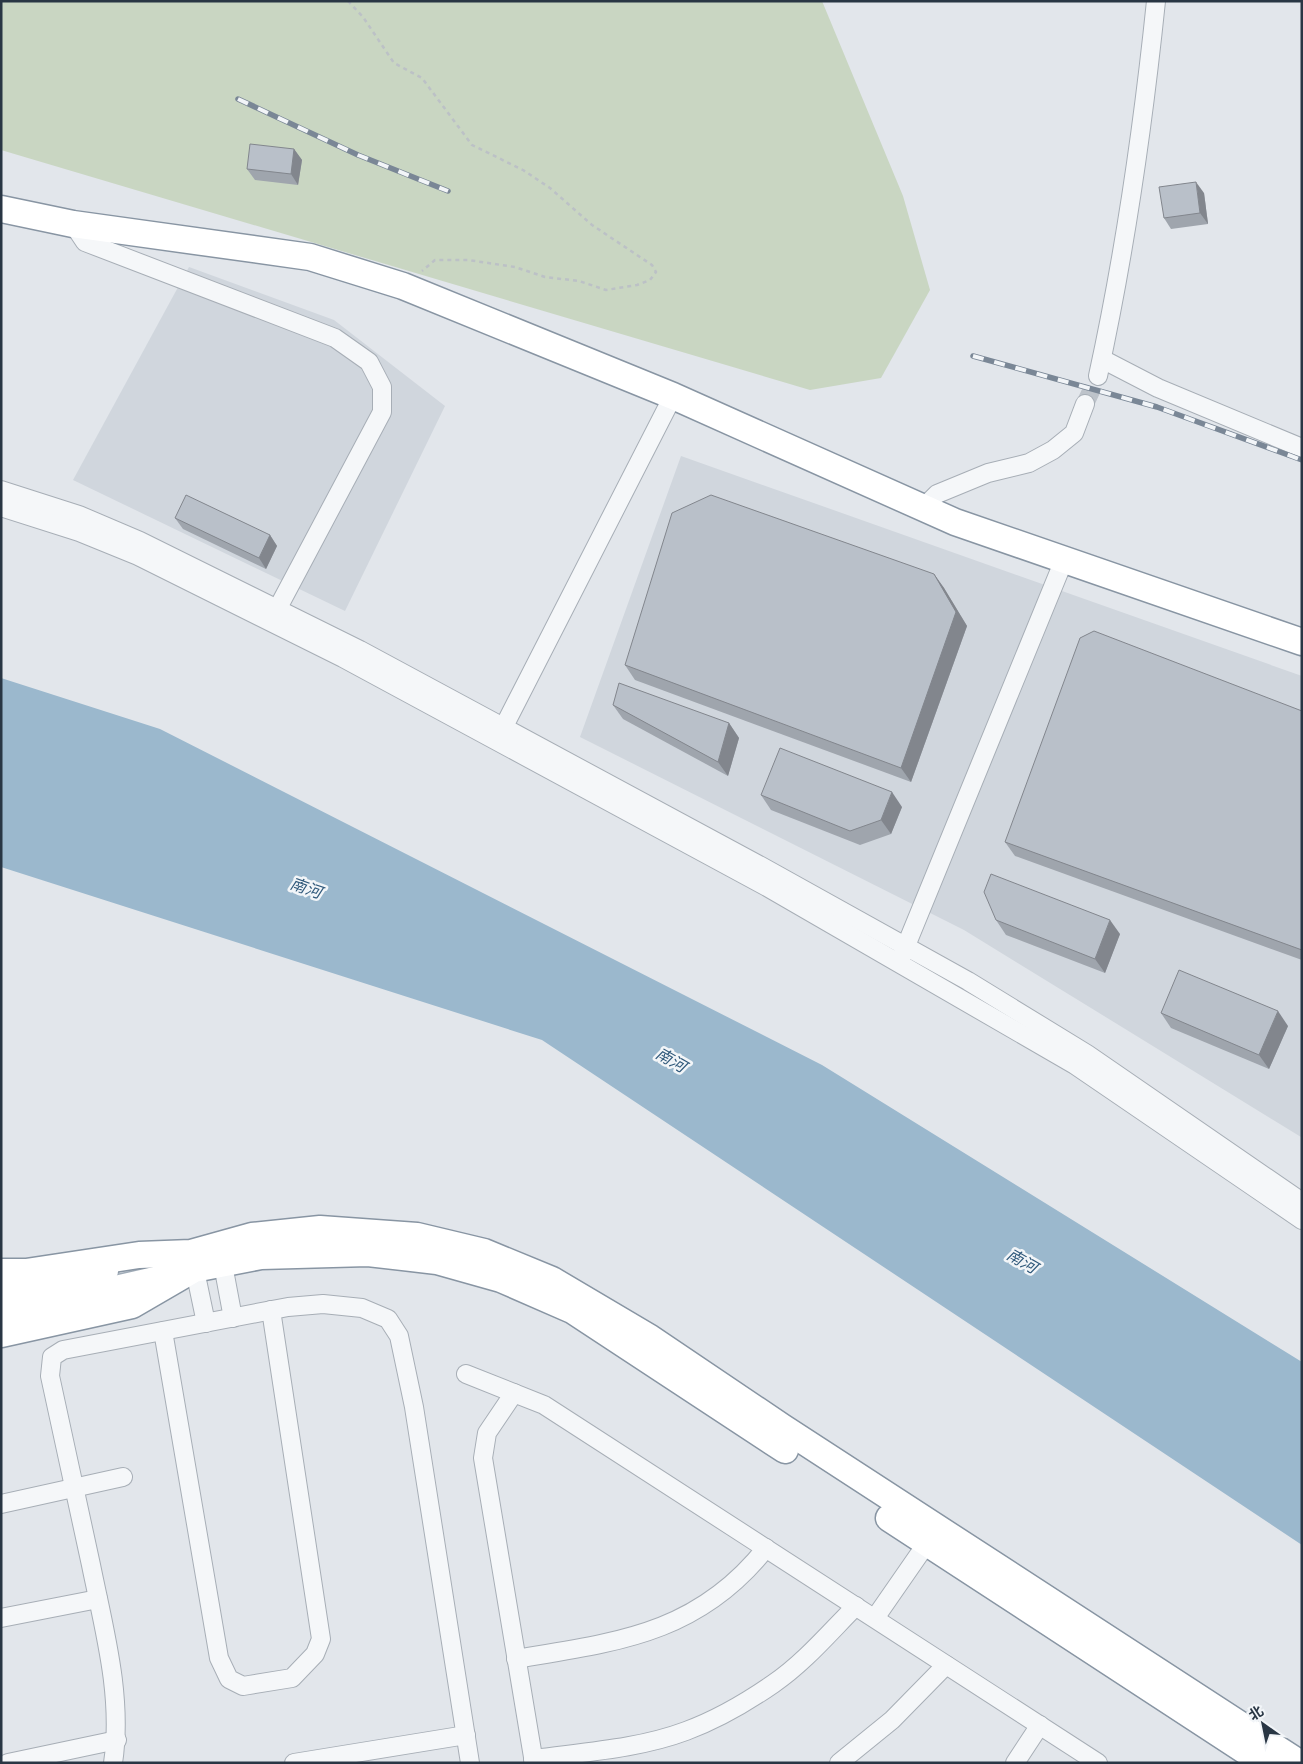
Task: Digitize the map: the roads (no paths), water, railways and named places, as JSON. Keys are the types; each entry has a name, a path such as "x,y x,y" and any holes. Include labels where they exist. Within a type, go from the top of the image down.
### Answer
{"highway":[{"path":"1,209 73,224 310,257 403,286 565,350 670,402 946,532 1062,566 1302,642"},
{"path":"670,402 1062,566 1302,658"},
{"path":"1,1272 26,1272 139,1255 193,1261 220,1254 252,1236 320,1229 417,1236 484,1252 552,1280 650,1338 1299,1763"},
{"path":"220,1254 261,1256 368,1253 437,1261 501,1279 572,1310 1264,1763"},
{"path":"1,1334 132,1305 193,1261"}],"main road":[{"path":"1,1294 193,1261"},
{"path":"1,1313 193,1261"}],"street":[{"path":"1098,376 1117,282 1144,108 1156,1"},
{"path":"73,224 86,242 335,338 369,362 374,371 382,387 382,412 274,615"},
{"path":"1102,359 1158,388 1302,448"},
{"path":"500,734 670,402"},
{"path":"923,508 937,494 988,473 1029,463 1053,450 1074,433 1085,404"},
{"path":"1,490 79,515 140,541 274,615 344,658 500,734 906,946 968,981 1087,1054 1302,1202"},
{"path":"1,507 79,532 274,615"},
{"path":"899,963 1062,566"},
{"path":"500,734 1075,1065 1302,1220"},
{"path":"220,1254 233,1318"},
{"path":"193,1261 206,1323"},
{"path":"113,1763 117,1708 98,1599 50,1376 52,1357 63,1350 271,1310 323,1304 362,1308 388,1319 399,1336 414,1407 470,1763"},
{"path":"163,1331 218,1658 229,1678 243,1686 292,1678 315,1654 321,1639 271,1310"},
{"path":"466,1374 544,1405 1098,1763"},
{"path":"514,1393 487,1433 483,1458 533,1761 618,1748 686,1731 726,1713 774,1684 808,1654 856,1606"},
{"path":"1,1504 123,1477"},
{"path":"875,1618 928,1543"},
{"path":"516,1659 608,1644 655,1631 691,1615 727,1590 752,1566 766,1548"},
{"path":"1,1618 98,1599"},
{"path":"839,1763 892,1720 946,1664"},
{"path":"1015,1763 1040,1725"},
{"path":"294,1763 466,1734"},
{"path":"8,1763 116,1740"}],"water":[{"name":"南河","path":"1,678 160,729 822,1065 1302,1362 1302,1545 542,1040 1,867"}],"tunnel":[{"path":"1085,404 1098,376"}],"railway":[{"path":"238,99 358,155 448,191"},
{"path":"973,356 1157,407 1302,460"}]}
